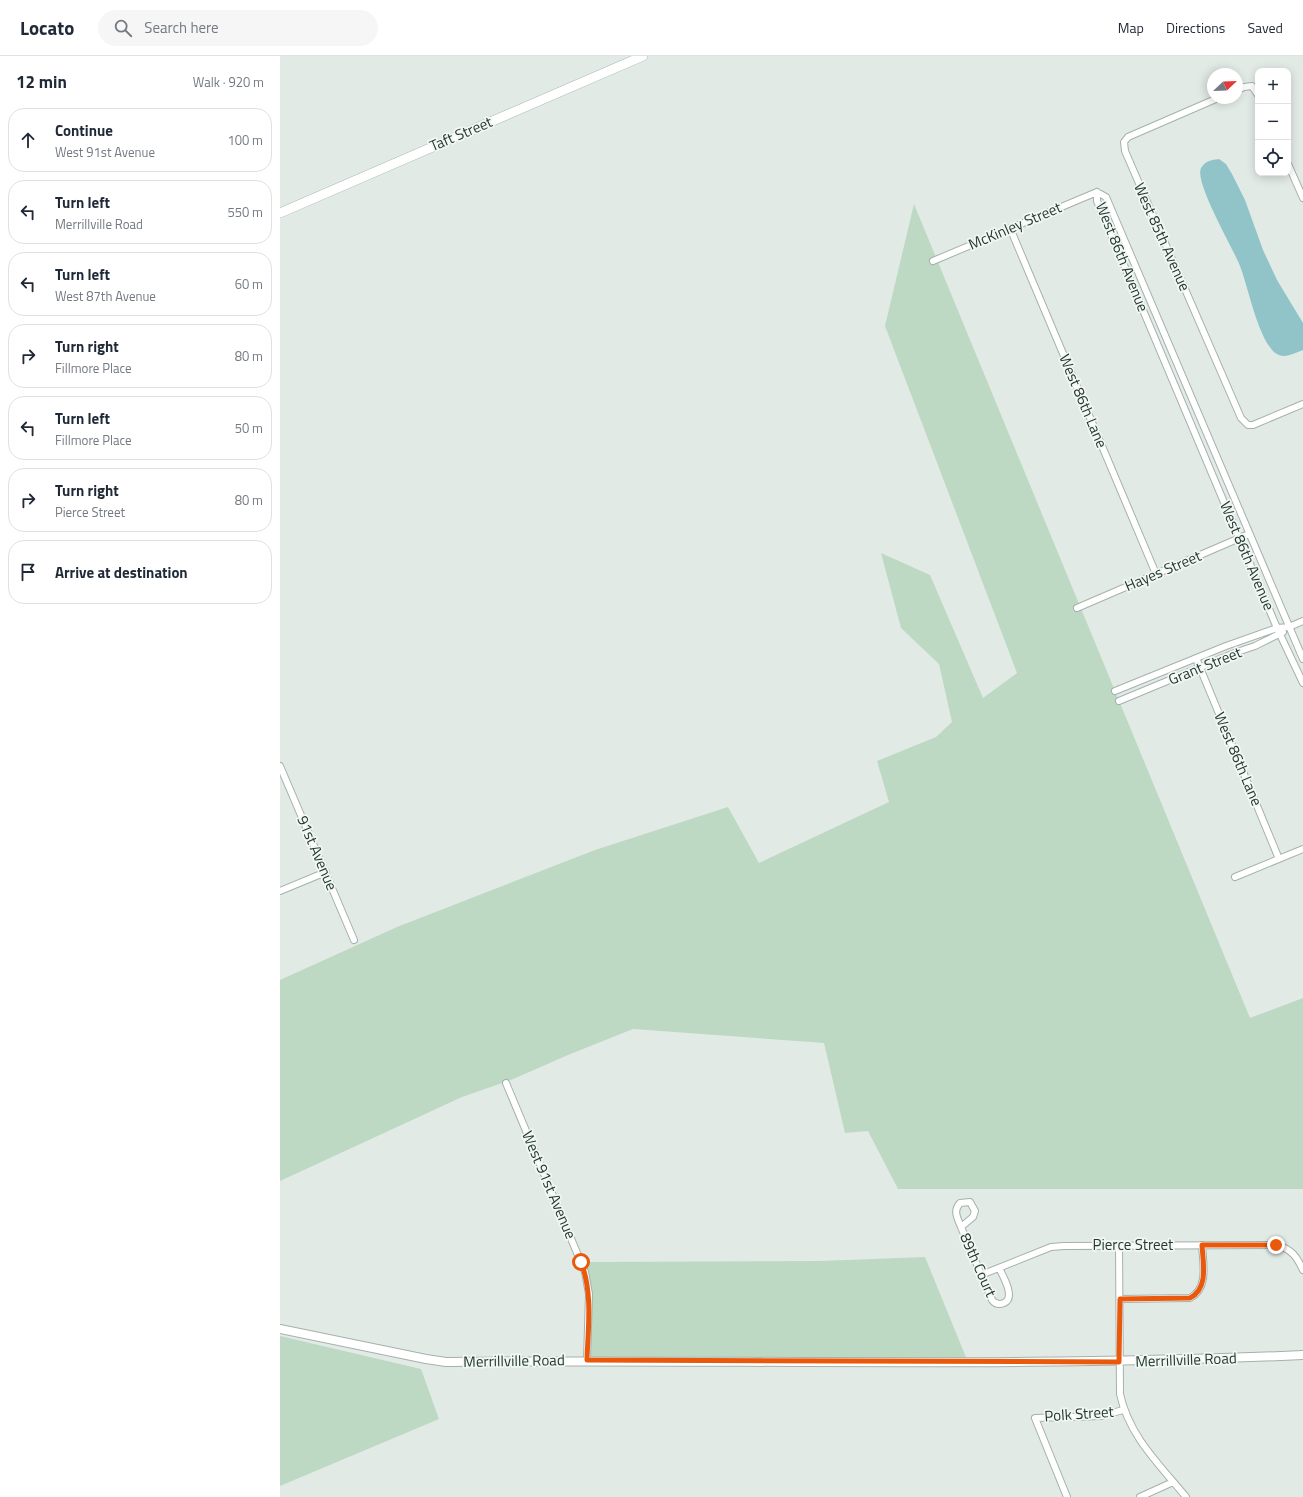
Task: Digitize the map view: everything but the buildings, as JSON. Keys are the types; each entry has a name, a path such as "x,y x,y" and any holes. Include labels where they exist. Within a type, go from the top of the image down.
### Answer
{"main road":[{"name":"Taft Street","path":"280,213 643,56"}],"street":[{"path":"1243,87 1252,86 1255,90"},
{"name":"West 85th Avenue","path":"1207,103 1128,137 1124,142 1125,151 1241,418 1248,425 1253,426 1303,404"},
{"path":"1291,171 1303,198"},
{"name":"McKinley Street","path":"933,261 1097,192"},
{"name":"West 86th Avenue","path":"1303,658 1106,197 1097,192 1097,202 1277,628 1303,683"},
{"name":"West 86th Lane","path":"1010,228 1156,574"},
{"name":"Hayes Street","path":"1077,608 1249,534"},
{"name":"Grant Street","path":"1119,701 1280,635 1289,627 1303,621"},
{"name":"Grant Street","path":"1115,691 1196,658 1277,628 1289,627"},
{"name":"West 86th Lane","path":"1196,658 1279,859"},
{"name":"91st Avenue","path":"280,766 354,940"},
{"path":"1235,877 1303,849"},
{"path":"280,891 326,872"},
{"name":"West 91st Avenue","path":"506,1083 585,1272 588,1294 587,1360"},
{"name":"89th Court","path":"961,1227 992,1300 995,1303 1005,1303 1009,1299 1010,1294 999,1268"},
{"path":"1120,1245 1119,1362 1120,1394 1123,1410 1129,1423 1143,1444 1186,1497"},
{"name":"Pierce Street","path":"981,1275 1051,1247 1120,1245 1276,1245 1290,1250 1297,1256 1303,1270"},
{"path":"1120,1299 1190,1298 1197,1295 1203,1283 1202,1245"},
{"name":"Merrillville Road","path":"280,1329 446,1362 587,1360 1119,1362 1303,1356"},
{"name":"Polk Street","path":"1067,1497 1035,1418 1102,1416 1123,1410"},
{"path":"1140,1497 1173,1482"}],"green space":[{"path":"914,204 1250,1018 1303,998 1303,1189 898,1189 868,1131 845,1133 824,1043 633,1029 511,1080 462,1097 280,1181 280,980 397,927 595,850 728,807 759,863 889,802 877,761 936,737 952,722 939,664 901,628 881,553 930,575 983,698 1017,673 885,326"},
{"path":"925,1257 968,1362 587,1360 589,1294 581,1262 820,1261"},
{"path":"280,1336 421,1369 439,1419 280,1486"}],"water":[{"path":"1219,159 1226,164 1232,174 1245,200 1263,250 1277,280 1303,323 1303,350 1287,356 1277,354 1265,339 1259,327 1240,266 1215,216 1203,187 1200,175 1201,168 1206,162"}],"route":[{"path":"581,1262 585,1272 588,1294 587,1360 748,1362 1119,1362 1120,1299 1190,1298 1197,1295 1201,1290 1203,1283 1202,1245 1276,1245"}]}
